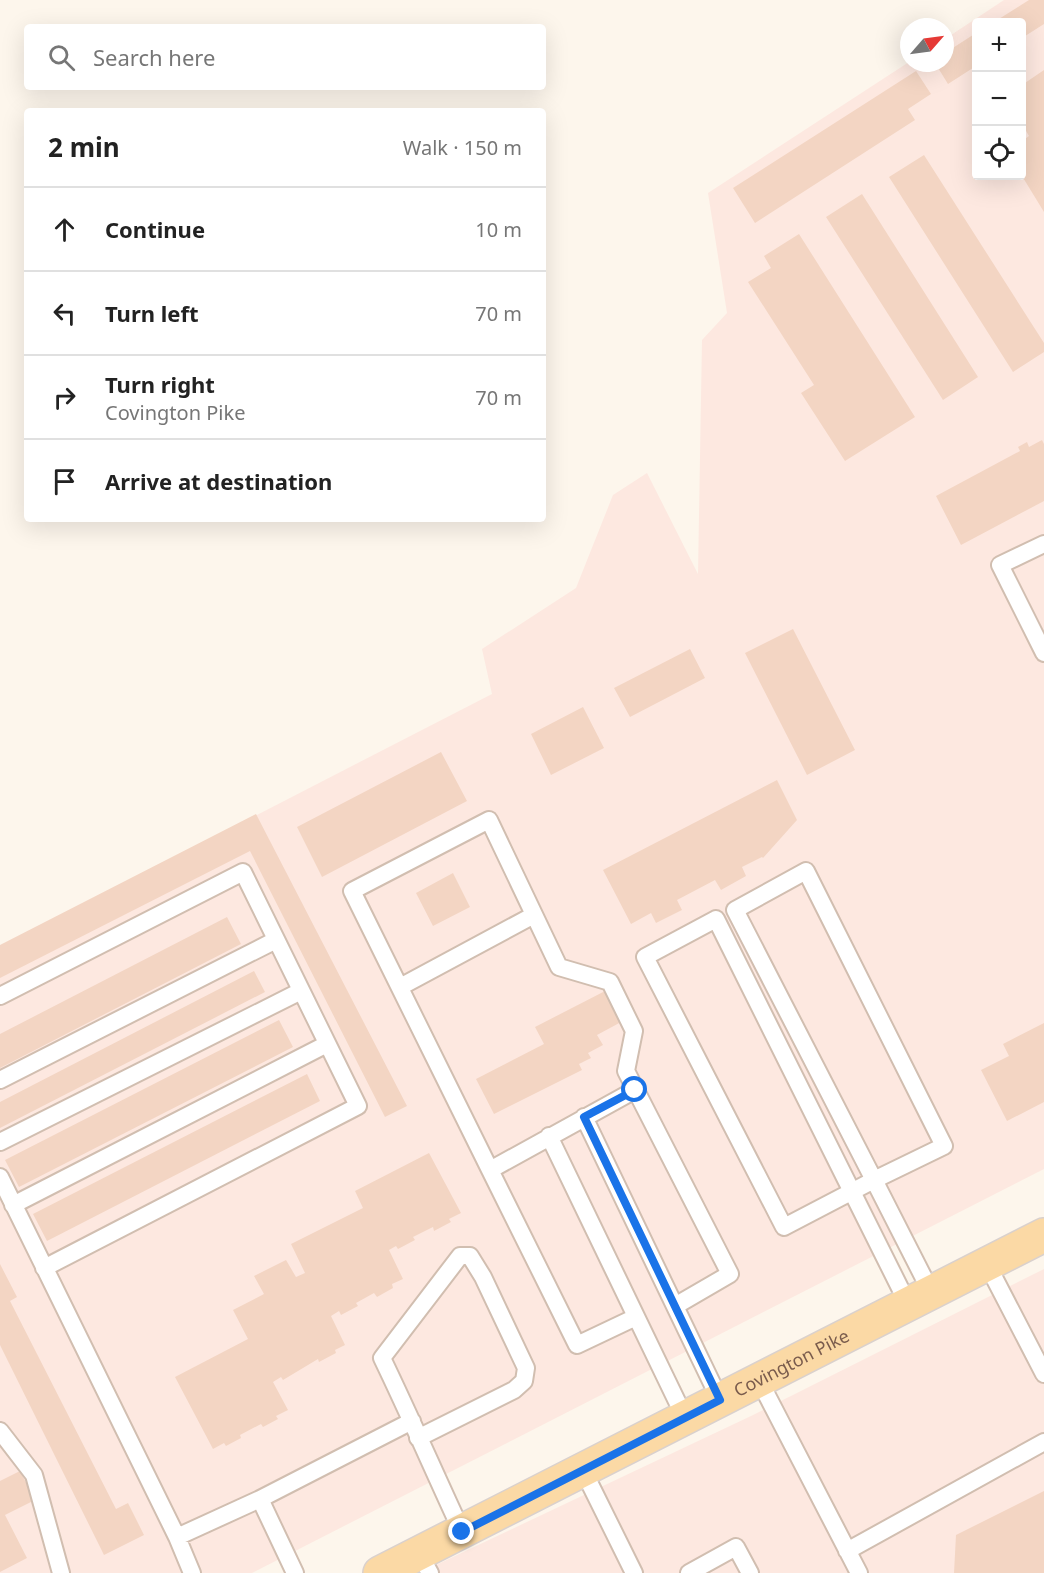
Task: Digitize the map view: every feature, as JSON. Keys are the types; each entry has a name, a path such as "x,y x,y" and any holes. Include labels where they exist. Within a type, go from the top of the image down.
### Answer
{"main road":[{"name":"Covington Pike","path":"380,1573 425,1563 462,1532 1044,1235"}],"lane":[{"path":"1044,544 999,566 1044,653"},
{"path":"636,1317 577,1345 352,891 489,820 559,967 610,982 634,1031 626,1071 730,1274 675,1306"},
{"path":"806,871 944,1146 852,1190 784,1227 645,957 735,910 806,871"},
{"path":"0,996 243,872 358,1106 44,1268"},
{"path":"735,910 874,1180 919,1298"},
{"path":"400,987 534,915"},
{"path":"716,919 852,1190 919,1298"},
{"path":"0,1080 276,940"},
{"path":"0,1142 301,991"},
{"path":"14,1205 327,1044"},
{"path":"490,1170 635,1090"},
{"path":"584,1117 720,1400"},
{"path":"549,1136 685,1418"},
{"path":"0,1177 177,1537 192,1573"},
{"path":"418,1438 514,1390 524,1381 526,1368 483,1277 470,1256 460,1256 382,1358 412,1421 418,1438 462,1532"},
{"path":"987,1264 1044,1374"},
{"path":"759,1380 859,1573"},
{"path":"177,1537 260,1499 412,1421"},
{"path":"0,1431 34,1475 62,1573"},
{"path":"847,1551 1044,1442"},
{"path":"583,1470 634,1573"},
{"path":"260,1499 295,1573"},
{"path":"689,1573 736,1547 750,1573"}],"shaded area":[{"path":"1004,0 1044,0 1044,1169 252,1573 0,1573 0,947 492,694 482,649 576,588 613,495 647,473 698,574 702,340 727,313 708,193 900,68 900,72 954,72 954,33 972,21 972,180 1026,180 1026,18 977,18"},
{"path":"1044,1269 1044,1573 419,1573 751,1416"}],"building":[{"path":"1029,0 1044,0 1044,24 1026,35 1026,18 1000,18"},
{"path":"972,36 972,69 948,84 941,72 954,72 954,47"},
{"path":"1044,70 1044,212 1024,180 1026,138 1029,136 1026,131 1026,82"},
{"path":"914,72 931,94 908,109 915,120 755,223 733,188"},
{"path":"924,155 1044,343 1044,352 1013,372 889,177"},
{"path":"862,194 978,377 943,400 826,217"},
{"path":"799,234 915,417 845,461 801,393 814,385 748,282 771,268 764,256"},
{"path":"1042,440 1044,444 1044,501 961,545 936,496 1020,451 1018,447 1027,442 1029,447"},
{"path":"793,629 855,750 807,775 745,653"},
{"path":"690,649 705,678 630,717 614,688"},
{"path":"583,707 604,748 551,775 531,734"},
{"path":"441,752 467,801 322,877 297,827"},
{"path":"777,780 797,820 763,858 742,867 746,876 721,890 715,880 677,900 682,910 656,923 651,913 631,924 603,870"},
{"path":"256,814 407,1106 385,1117 250,851 0,978 0,945"},
{"path":"453,873 470,907 433,926 416,893"},
{"path":"227,917 241,944 0,1068 0,1034"},
{"path":"254,971 265,992 0,1128 0,1102"},
{"path":"607,990 623,1021 597,1035 603,1045 588,1053 591,1058 579,1064 582,1070 494,1114 476,1079 544,1044 535,1027"},
{"path":"279,1020 293,1047 19,1187 5,1160"},
{"path":"1044,1023 1044,1102 1007,1121 981,1070 1009,1056 1003,1044"},
{"path":"307,1074 320,1101 47,1241 33,1214"},
{"path":"429,1153 461,1213 449,1219 451,1222 434,1231 433,1227 413,1237 415,1240 398,1249 396,1246 389,1250 403,1279 392,1284 393,1288 377,1297 374,1293 356,1303 358,1306 341,1315 339,1311 331,1316 345,1345 319,1362 318,1359 283,1380 281,1377 273,1382 288,1410 276,1416 278,1419 263,1427 261,1424 240,1435 241,1438 226,1446 224,1443 213,1449 175,1377 248,1339 233,1310 264,1294 254,1276 286,1260 296,1277 305,1273 291,1244 363,1208 355,1191"},
{"path":"0,1264 17,1297 10,1301 116,1509 128,1503 144,1535 104,1555 0,1345"},
{"path":"20,1471 35,1500 5,1515 27,1558 0,1572 0,1481"},
{"path":"1044,1491 1044,1573 954,1573 956,1535"}],"route":[{"path":"462,1532 720,1400 584,1117 635,1090"}]}
